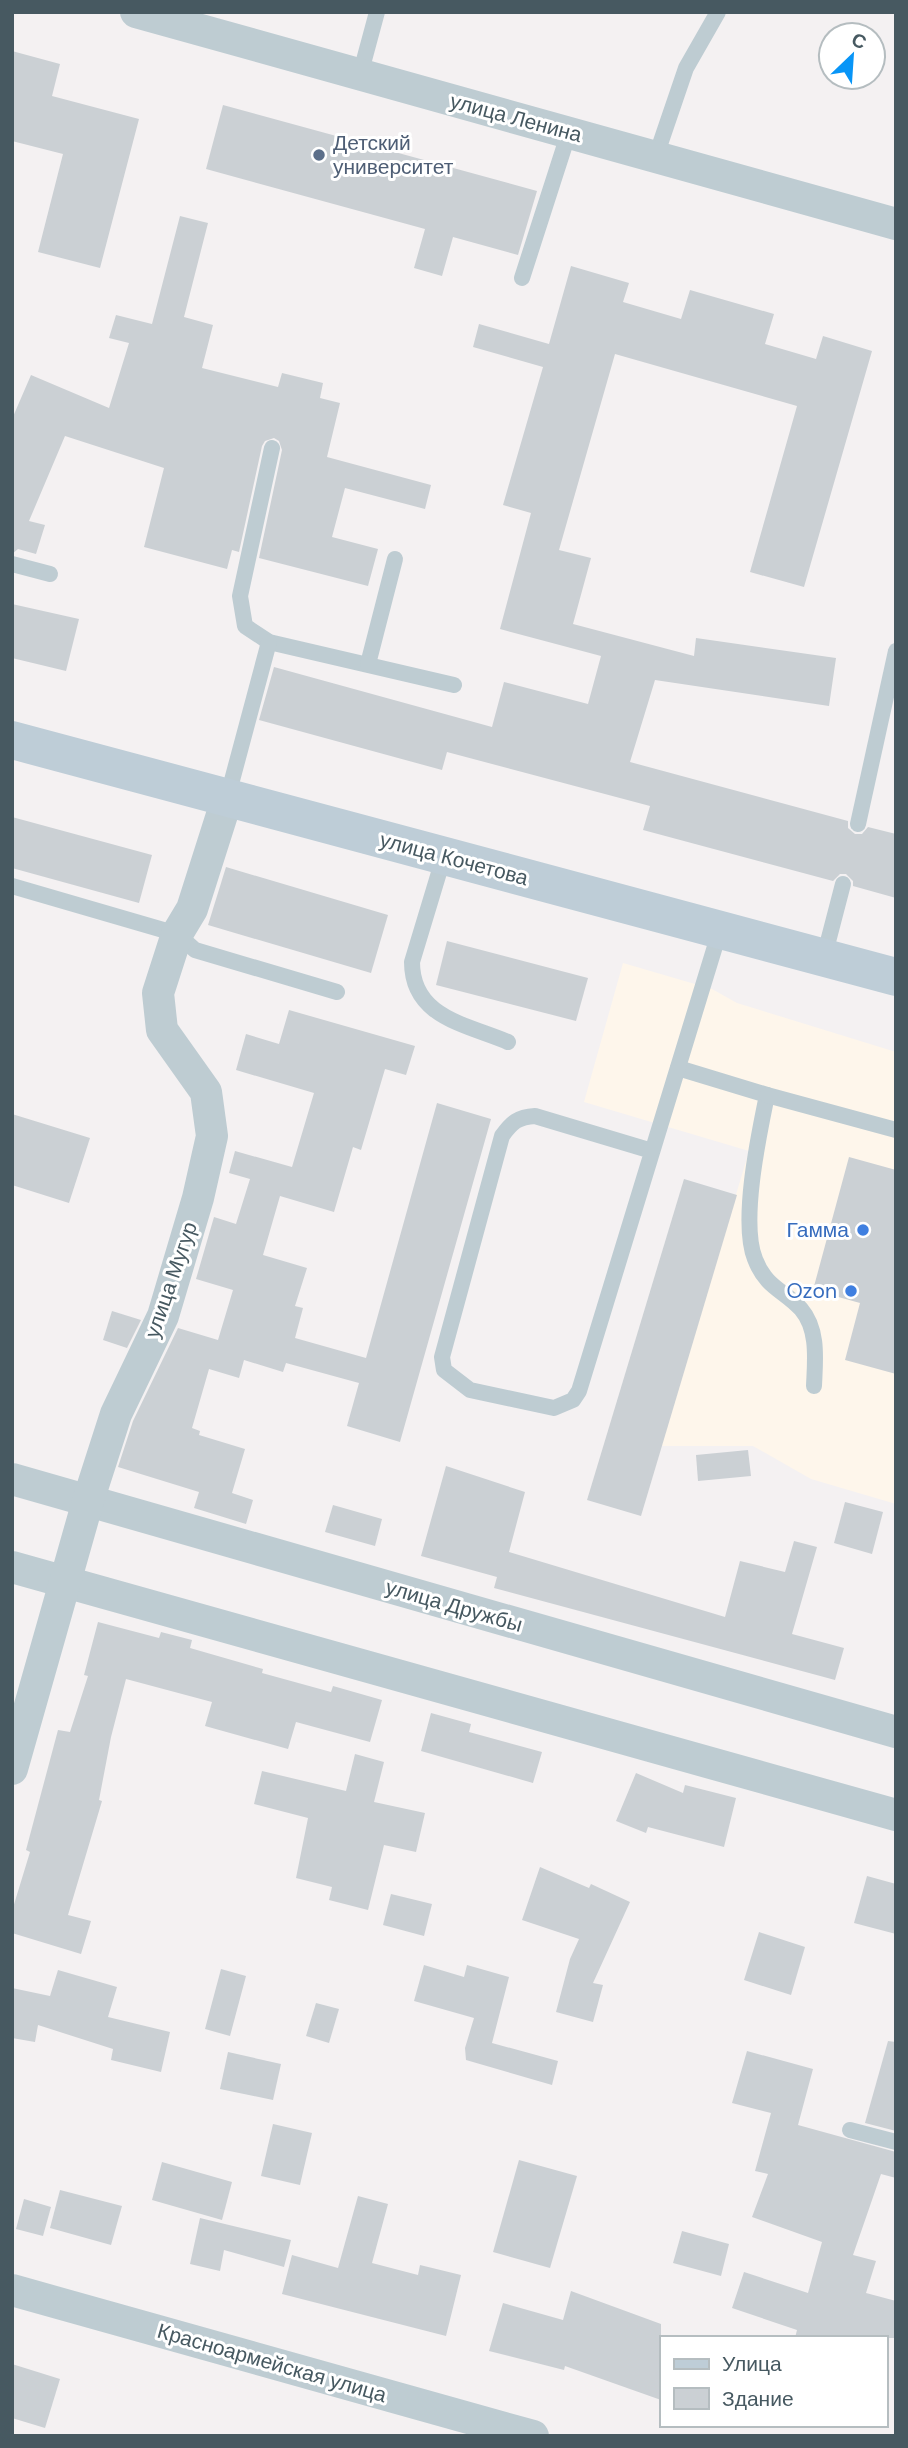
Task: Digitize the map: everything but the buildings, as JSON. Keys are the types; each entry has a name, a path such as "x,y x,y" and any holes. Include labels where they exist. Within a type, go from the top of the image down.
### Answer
{"main road":[{"name":"улица Кочетова","path":"12,740 896,977"}],"street":[{"name":"улица Ленина","path":"136,12 896,224"},
{"name":"улица Мугур","path":"12,1769 88,1501 116,1414 163,1316 198,1198 212,1136 206,1092 162,1030 158,993 177,934 192,909 228,799"},
{"name":"улица Дружбы","path":"12,1479 896,1732"},
{"path":"12,1567 896,1815"},
{"name":"Красноармейская улица","path":"12,2290 533,2436"}],"lane":[{"path":"360,75 377,12"},
{"path":"656,156 686,68 718,12"},
{"path":"522,278 569,132"},
{"path":"272,448 240,596 245,626 269,642 454,685"},
{"path":"368,664 395,559"},
{"path":"12,564 50,575"},
{"path":"228,799 269,642"},
{"path":"859,824 896,651"},
{"path":"444,856 412,962 412,979 430,1010 508,1042"},
{"path":"824,957 843,884"},
{"path":"12,886 177,934 195,950 337,992"},
{"path":"652,1151 535,1116 523,1117 511,1123 502,1136 449,1331 442,1357 444,1370 470,1390 554,1408 573,1400 579,1391 720,930"},
{"path":"678,1068 896,1130"},
{"path":"767,1095 754,1154 751,1217 754,1257 773,1288 801,1309 815,1340 814,1386"},
{"path":"850,2130 896,2142"}],"shaded area":[{"path":"623,963 712,989 737,1003 896,1052 896,1504 811,1479 753,1446 661,1446 749,1151 584,1102"}],"place":[{"name":"Детский университет","path":"319,155"},
{"name":"Гамма","path":"863,1230"},
{"name":"Ozon","path":"851,1291"}]}
